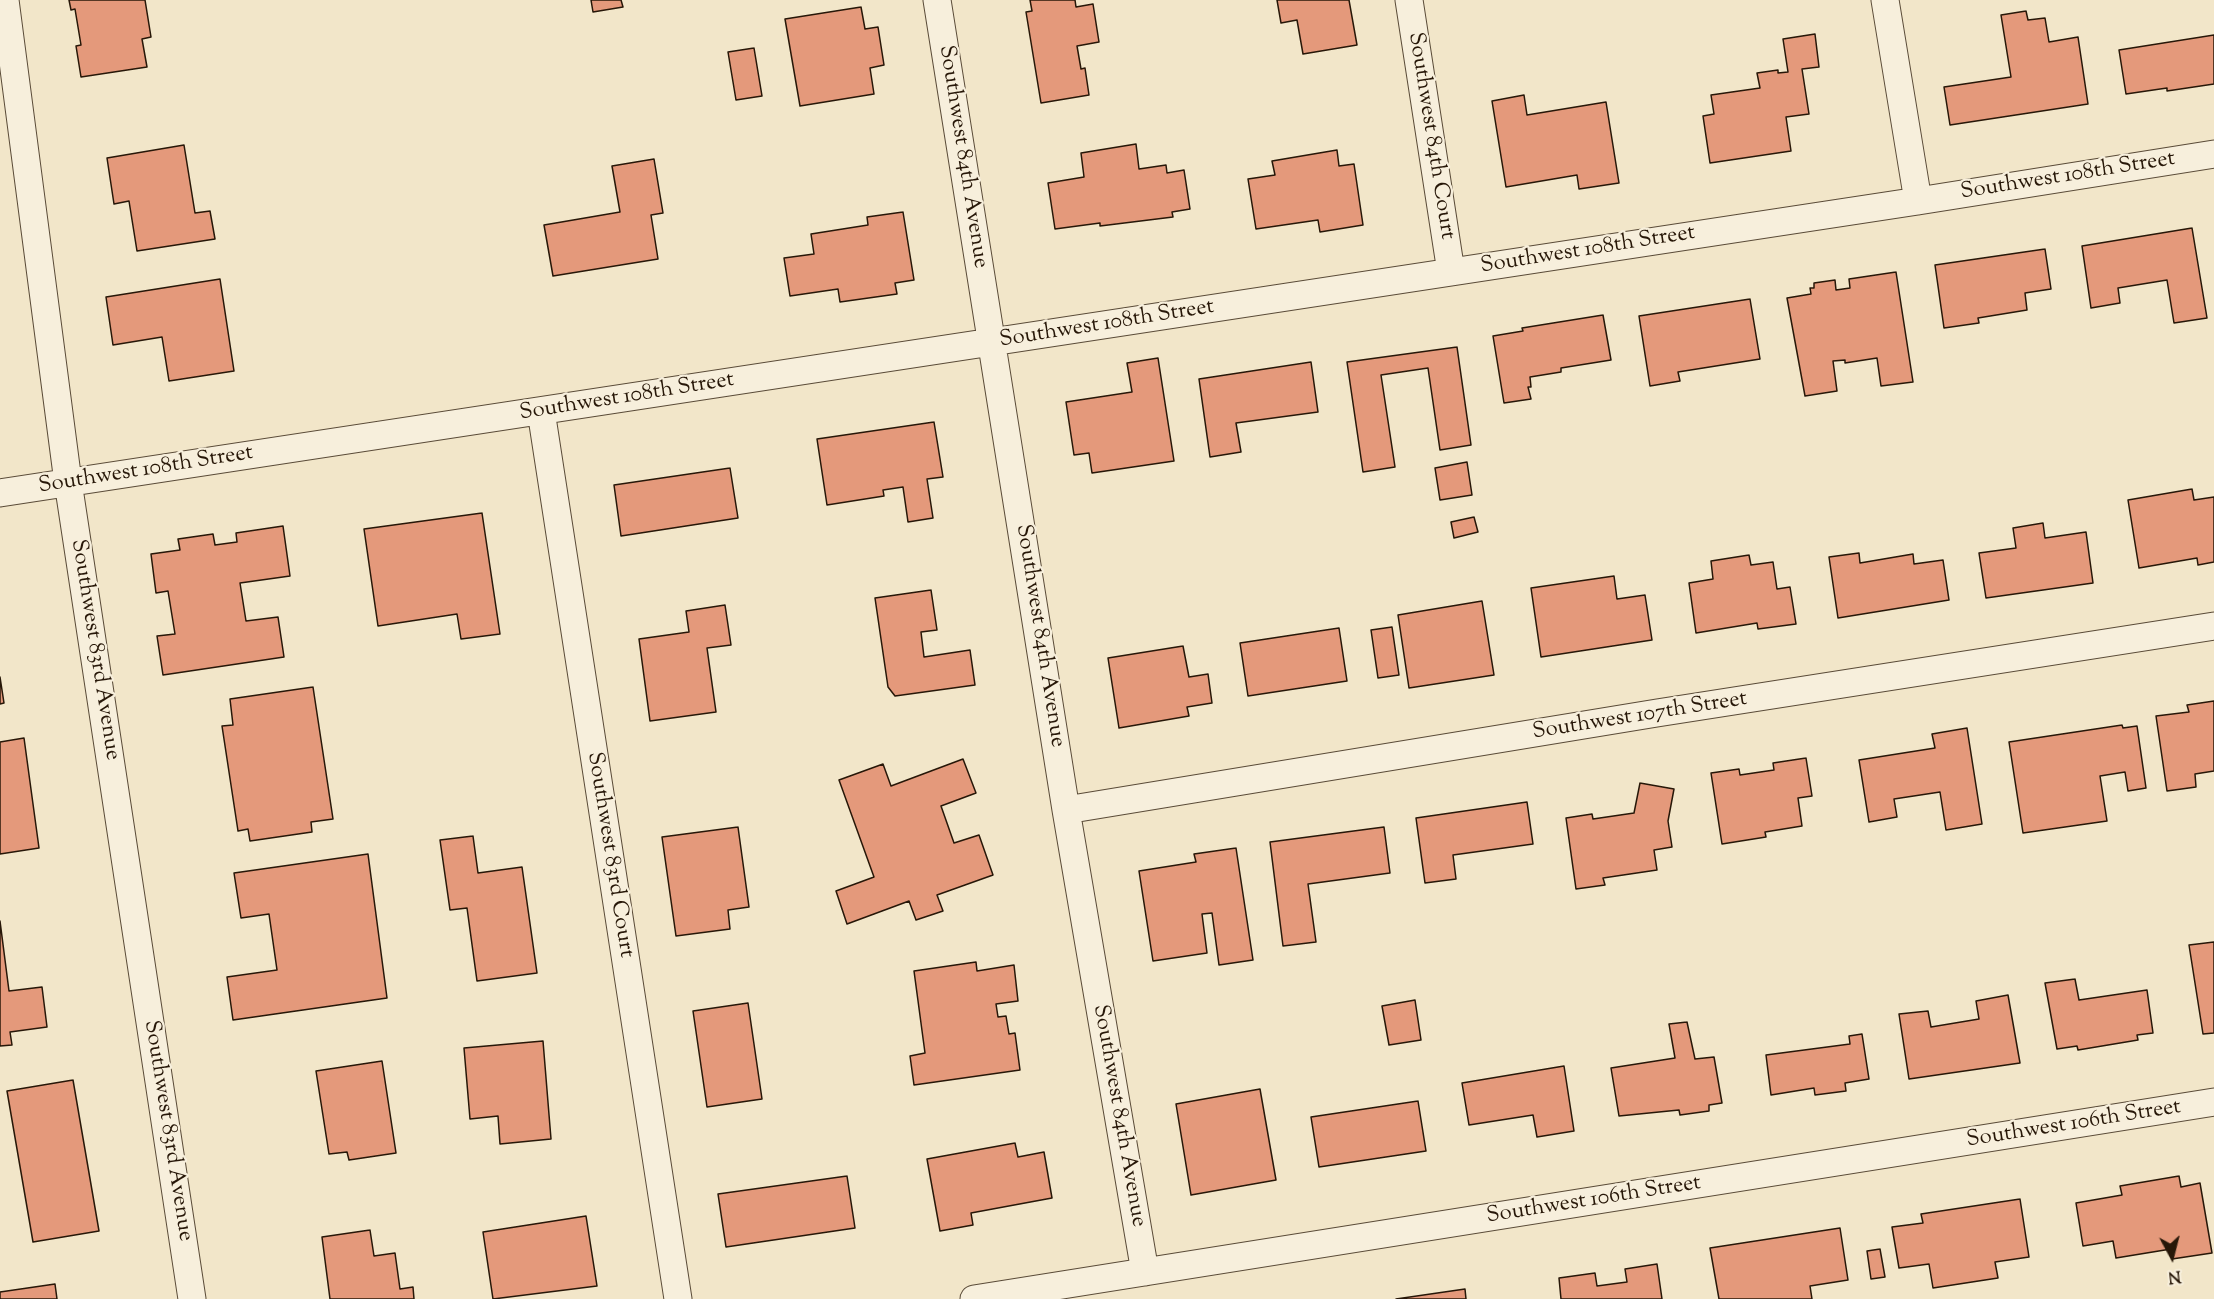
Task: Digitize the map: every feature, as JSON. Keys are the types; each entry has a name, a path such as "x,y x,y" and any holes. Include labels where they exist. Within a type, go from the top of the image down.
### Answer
{"street":[{"name":"Southwest 83rd Avenue","path":"5,0 68,482 192,1299"},
{"name":"Southwest 84th Avenue","path":"937,0 1066,810 1145,1272"},
{"name":"Southwest 84th Court","path":"1409,0 1451,272"},
{"path":"1885,0 1918,201"},
{"name":"Southwest 108th Street","path":"0,494 2214,154"},
{"name":"Southwest 83rd Court","path":"541,411 678,1299"},
{"name":"Southwest 107th Street","path":"1066,810 1646,715 2214,626"},
{"name":"Southwest 106th Street","path":"974,1299 2214,1102"}],"building":[{"path":"69,0 145,0 151,37 142,39 147,67 81,77 76,46 81,45 75,9 71,10"},
{"path":"591,0 621,0 623,7 593,12"},
{"path":"1030,0 1075,0 1076,7 1093,4 1099,42 1077,46 1081,69 1085,68 1089,95 1041,103 1026,12 1032,11"},
{"path":"1277,0 1349,0 1357,45 1303,54 1297,20 1281,23"},
{"path":"861,7 865,29 878,27 884,65 870,68 874,94 800,106 785,19"},
{"path":"2026,11 2028,20 2045,18 2049,42 2078,37 2088,104 1950,125 1944,87 2011,77 2001,15"},
{"path":"1815,34 1819,67 1802,69 1809,114 1786,117 1791,151 1710,163 1703,116 1714,114 1711,95 1760,88 1757,73 1778,70 1778,73 1788,72 1783,39"},
{"path":"2214,35 2214,84 2126,94 2119,50"},
{"path":"754,48 762,96 736,100 728,52"},
{"path":"1524,95 1527,115 1606,102 1619,183 1579,189 1577,175 1506,187 1492,101"},
{"path":"1136,144 1139,169 1166,165 1167,173 1184,170 1190,209 1172,212 1173,217 1055,229 1048,183 1084,177 1081,153"},
{"path":"184,145 195,213 210,211 215,239 137,251 129,201 114,204 107,158"},
{"path":"1337,150 1339,166 1354,164 1363,225 1320,232 1318,220 1256,229 1248,179 1275,175 1272,161"},
{"path":"654,159 663,213 651,215 658,259 553,276 544,225 620,212 612,166"},
{"path":"903,212 914,280 895,283 897,294 840,302 838,289 790,296 784,258 814,254 811,234 868,225 867,217"},
{"path":"2192,228 2207,318 2174,323 2167,280 2118,288 2120,303 2091,308 2082,246"},
{"path":"2045,249 2051,289 2025,293 2027,310 1978,318 1979,323 1944,328 1935,265"},
{"path":"1896,272 1913,382 1881,386 1877,358 1845,363 1845,360 1833,361 1837,391 1805,396 1787,298 1811,294 1810,288 1814,288 1814,283 1835,280 1836,290 1850,288 1849,279"},
{"path":"220,279 234,371 169,381 162,337 113,345 106,297"},
{"path":"1750,299 1760,359 1678,372 1680,381 1650,386 1639,316"},
{"path":"1603,315 1611,360 1561,368 1561,372 1530,377 1531,387 1528,387 1531,399 1504,403 1493,336 1523,331 1522,328"},
{"path":"1457,347 1471,445 1440,450 1428,368 1381,375 1395,467 1363,472 1347,362"},
{"path":"1158,358 1174,461 1092,473 1089,453 1074,455 1066,402 1132,392 1127,363"},
{"path":"1311,362 1318,412 1236,423 1241,452 1210,457 1199,379"},
{"path":"934,422 943,477 927,479 933,518 908,522 903,487 883,490 884,496 827,505 817,439"},
{"path":"1467,462 1472,495 1440,500 1435,468"},
{"path":"730,468 738,518 621,536 614,485"},
{"path":"2192,489 2194,500 2214,497 2214,562 2198,565 2197,558 2139,568 2128,500"},
{"path":"482,513 500,634 461,639 457,614 378,626 364,529"},
{"path":"1474,517 1478,532 1454,538 1451,522"},
{"path":"2043,523 2045,538 2086,532 2093,583 1986,598 1979,553 2016,548 2013,528"},
{"path":"283,526 290,576 240,583 246,621 278,617 284,657 163,675 157,636 175,634 168,591 156,593 151,554 180,550 178,539 213,534 215,545 237,542 236,533"},
{"path":"1859,553 1860,563 1913,554 1914,564 1943,560 1949,600 1838,618 1829,557"},
{"path":"1749,555 1751,565 1773,562 1777,589 1790,587 1796,624 1758,629 1757,623 1696,633 1689,583 1713,579 1711,561"},
{"path":"1614,576 1617,599 1645,595 1652,640 1541,657 1531,588"},
{"path":"931,590 937,630 921,632 924,657 970,650 975,685 895,696 888,687 875,598"},
{"path":"1482,601 1494,675 1409,688 1398,615"},
{"path":"725,605 731,645 707,648 716,712 650,721 639,639 689,632 686,611"},
{"path":"1392,627 1399,675 1378,678 1371,630"},
{"path":"1339,628 1347,681 1248,696 1240,643"},
{"path":"1183,646 1189,677 1208,674 1212,703 1187,707 1189,716 1119,728 1108,658"},
{"path":"0,677 4,703 0,704"},
{"path":"313,687 333,819 311,822 312,832 250,841 248,829 238,831 222,726 233,725 230,699"},
{"path":"2214,701 2214,771 2195,774 2196,787 2167,791 2156,716 2189,712 2187,705"},
{"path":"2122,725 2123,728 2137,726 2146,788 2128,791 2125,772 2100,776 2107,821 2023,833 2009,742"},
{"path":"1967,728 1982,824 1946,830 1940,792 1894,799 1897,817 1869,822 1859,760 1935,748 1932,734"},
{"path":"24,738 39,848 0,854 0,742"},
{"path":"1806,758 1812,796 1798,798 1802,826 1765,832 1766,837 1722,844 1711,773 1739,769 1740,775 1774,770 1773,763"},
{"path":"963,759 976,793 941,806 954,843 979,835 993,875 937,895 943,911 916,920 909,901 847,924 836,891 874,877 839,780 883,764 891,786"},
{"path":"1640,783 1674,789 1668,821 1672,847 1654,850 1657,870 1603,878 1605,885 1576,889 1566,818 1592,814 1593,819 1634,813"},
{"path":"1527,802 1533,844 1453,855 1456,879 1425,883 1416,818"},
{"path":"738,827 749,907 728,910 730,929 676,936 662,837"},
{"path":"1384,827 1390,873 1308,884 1316,942 1283,946 1270,842"},
{"path":"473,836 478,873 522,867 537,973 477,981 467,908 450,910 440,840"},
{"path":"1236,848 1253,960 1219,965 1212,913 1202,914 1207,953 1153,961 1139,871 1196,862 1194,854"},
{"path":"368,854 387,998 233,1020 227,977 277,970 269,914 241,918 234,873"},
{"path":"0,921 9,991 42,987 47,1027 10,1032 12,1045 0,1046"},
{"path":"2214,942 2214,1033 2203,1034 2189,945"},
{"path":"976,962 977,971 1014,965 1018,1001 996,1004 998,1017 1006,1016 1009,1034 1015,1033 1020,1070 914,1085 910,1056 925,1053 914,971"},
{"path":"2075,979 2079,1000 2147,990 2153,1033 2137,1035 2138,1040 2078,1050 2077,1046 2057,1049 2045,983"},
{"path":"2008,995 2020,1063 1909,1079 1899,1014 1928,1011 1931,1027 1979,1019 1976,1001"},
{"path":"1415,1000 1421,1040 1389,1045 1382,1006"},
{"path":"748,1003 762,1099 707,1107 693,1011"},
{"path":"1687,1022 1695,1059 1714,1057 1722,1103 1709,1105 1709,1111 1680,1115 1679,1110 1619,1116 1611,1068 1675,1058 1669,1024"},
{"path":"1862,1034 1869,1079 1845,1083 1846,1091 1815,1095 1814,1088 1771,1095 1766,1055 1850,1044 1849,1036"},
{"path":"543,1041 551,1139 500,1144 498,1116 470,1119 464,1048"},
{"path":"382,1061 396,1153 349,1160 347,1152 329,1154 316,1071"},
{"path":"1564,1066 1574,1131 1537,1137 1533,1115 1469,1125 1462,1083"},
{"path":"73,1080 99,1231 33,1242 7,1091"},
{"path":"1260,1089 1276,1180 1191,1195 1176,1104"},
{"path":"1418,1101 1426,1151 1319,1167 1311,1117"},
{"path":"1015,1143 1018,1157 1044,1152 1052,1198 971,1213 973,1225 940,1231 927,1159"},
{"path":"847,1176 855,1228 726,1247 718,1194"},
{"path":"2179,1176 2181,1187 2200,1183 2212,1253 2172,1259 2171,1249 2116,1258 2113,1241 2083,1246 2076,1203 2122,1195 2120,1186"},
{"path":"2020,1199 2029,1257 1995,1262 1998,1278 1933,1288 1929,1264 1899,1268 1892,1227 1923,1223 1921,1214"},
{"path":"586,1216 597,1286 493,1299 483,1232"},
{"path":"1840,1228 1848,1280 1810,1286 1812,1299 1719,1299 1710,1248"},
{"path":"370,1230 374,1256 395,1253 400,1289 413,1287 414,1299 330,1299 322,1237"},
{"path":"1880,1249 1885,1277 1871,1279 1867,1251"},
{"path":"1657,1264 1662,1299 1561,1299 1559,1278 1595,1273 1597,1286 1627,1282 1625,1269"},
{"path":"55,1284 57,1299 0,1299 0,1292"},
{"path":"1465,1289 1466,1299 1396,1299"}]}
